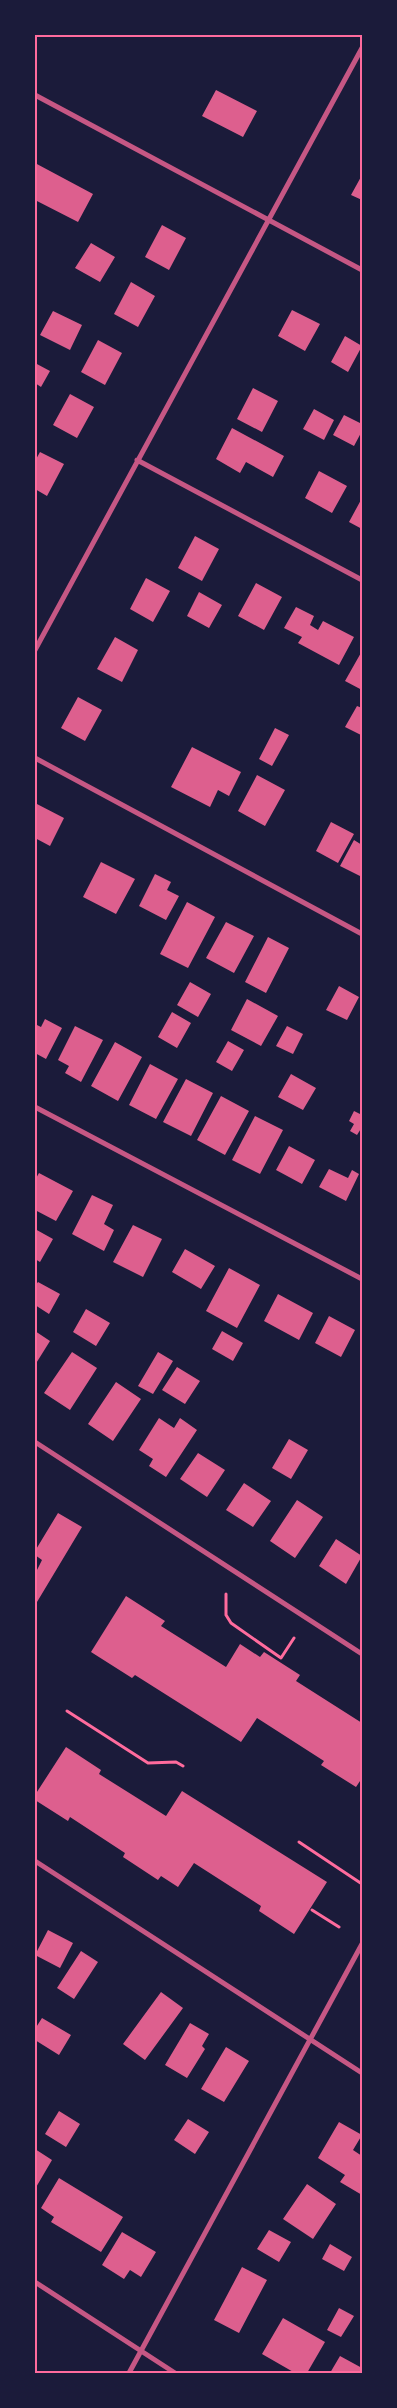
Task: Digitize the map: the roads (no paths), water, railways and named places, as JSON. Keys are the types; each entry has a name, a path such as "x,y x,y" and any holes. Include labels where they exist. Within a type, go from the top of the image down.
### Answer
{"street":[{"path":"35,650 362,48"},
{"path":"35,95 362,270"},
{"path":"137,460 362,580"},
{"path":"35,758 362,934"},
{"path":"35,1107 362,1279"},
{"path":"35,1442 362,1654"},
{"path":"35,1861 362,2073"},
{"path":"130,2373 312,2040 362,1944"},
{"path":"35,2282 175,2373"}]}
